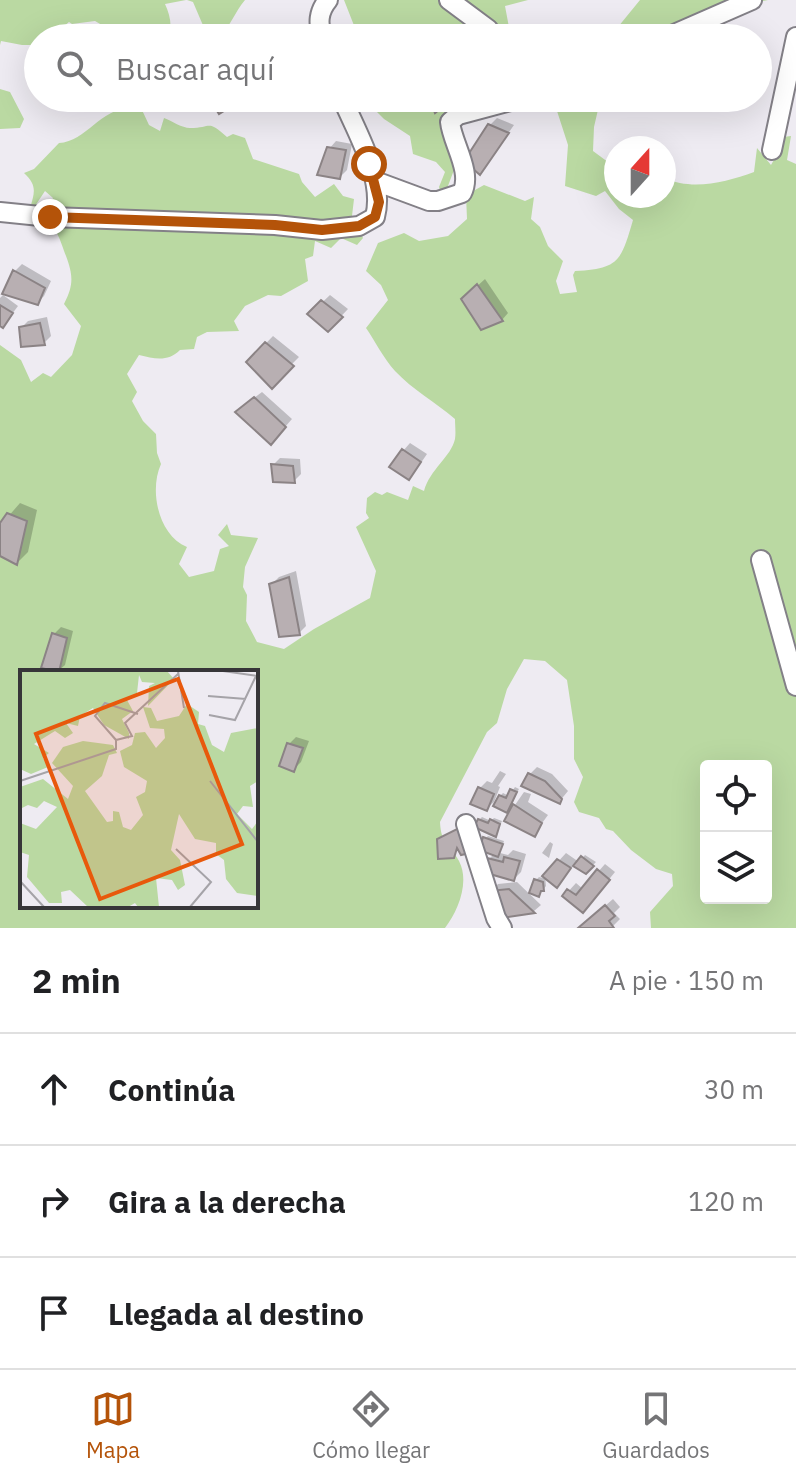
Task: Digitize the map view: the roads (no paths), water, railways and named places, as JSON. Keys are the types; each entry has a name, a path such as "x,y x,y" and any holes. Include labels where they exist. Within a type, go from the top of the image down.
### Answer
{"street":[{"path":"319,24 322,7 328,0"},
{"path":"449,0 481,24"},
{"path":"697,24 752,0"},
{"path":"772,150 796,37"},
{"path":"0,212 322,230 359,226 375,217 379,202 375,181 348,112"},
{"path":"375,181 429,201 462,193 466,186 465,176 450,122 458,115 469,112"},
{"path":"761,560 796,686"},
{"path":"466,824 502,928"}]}
